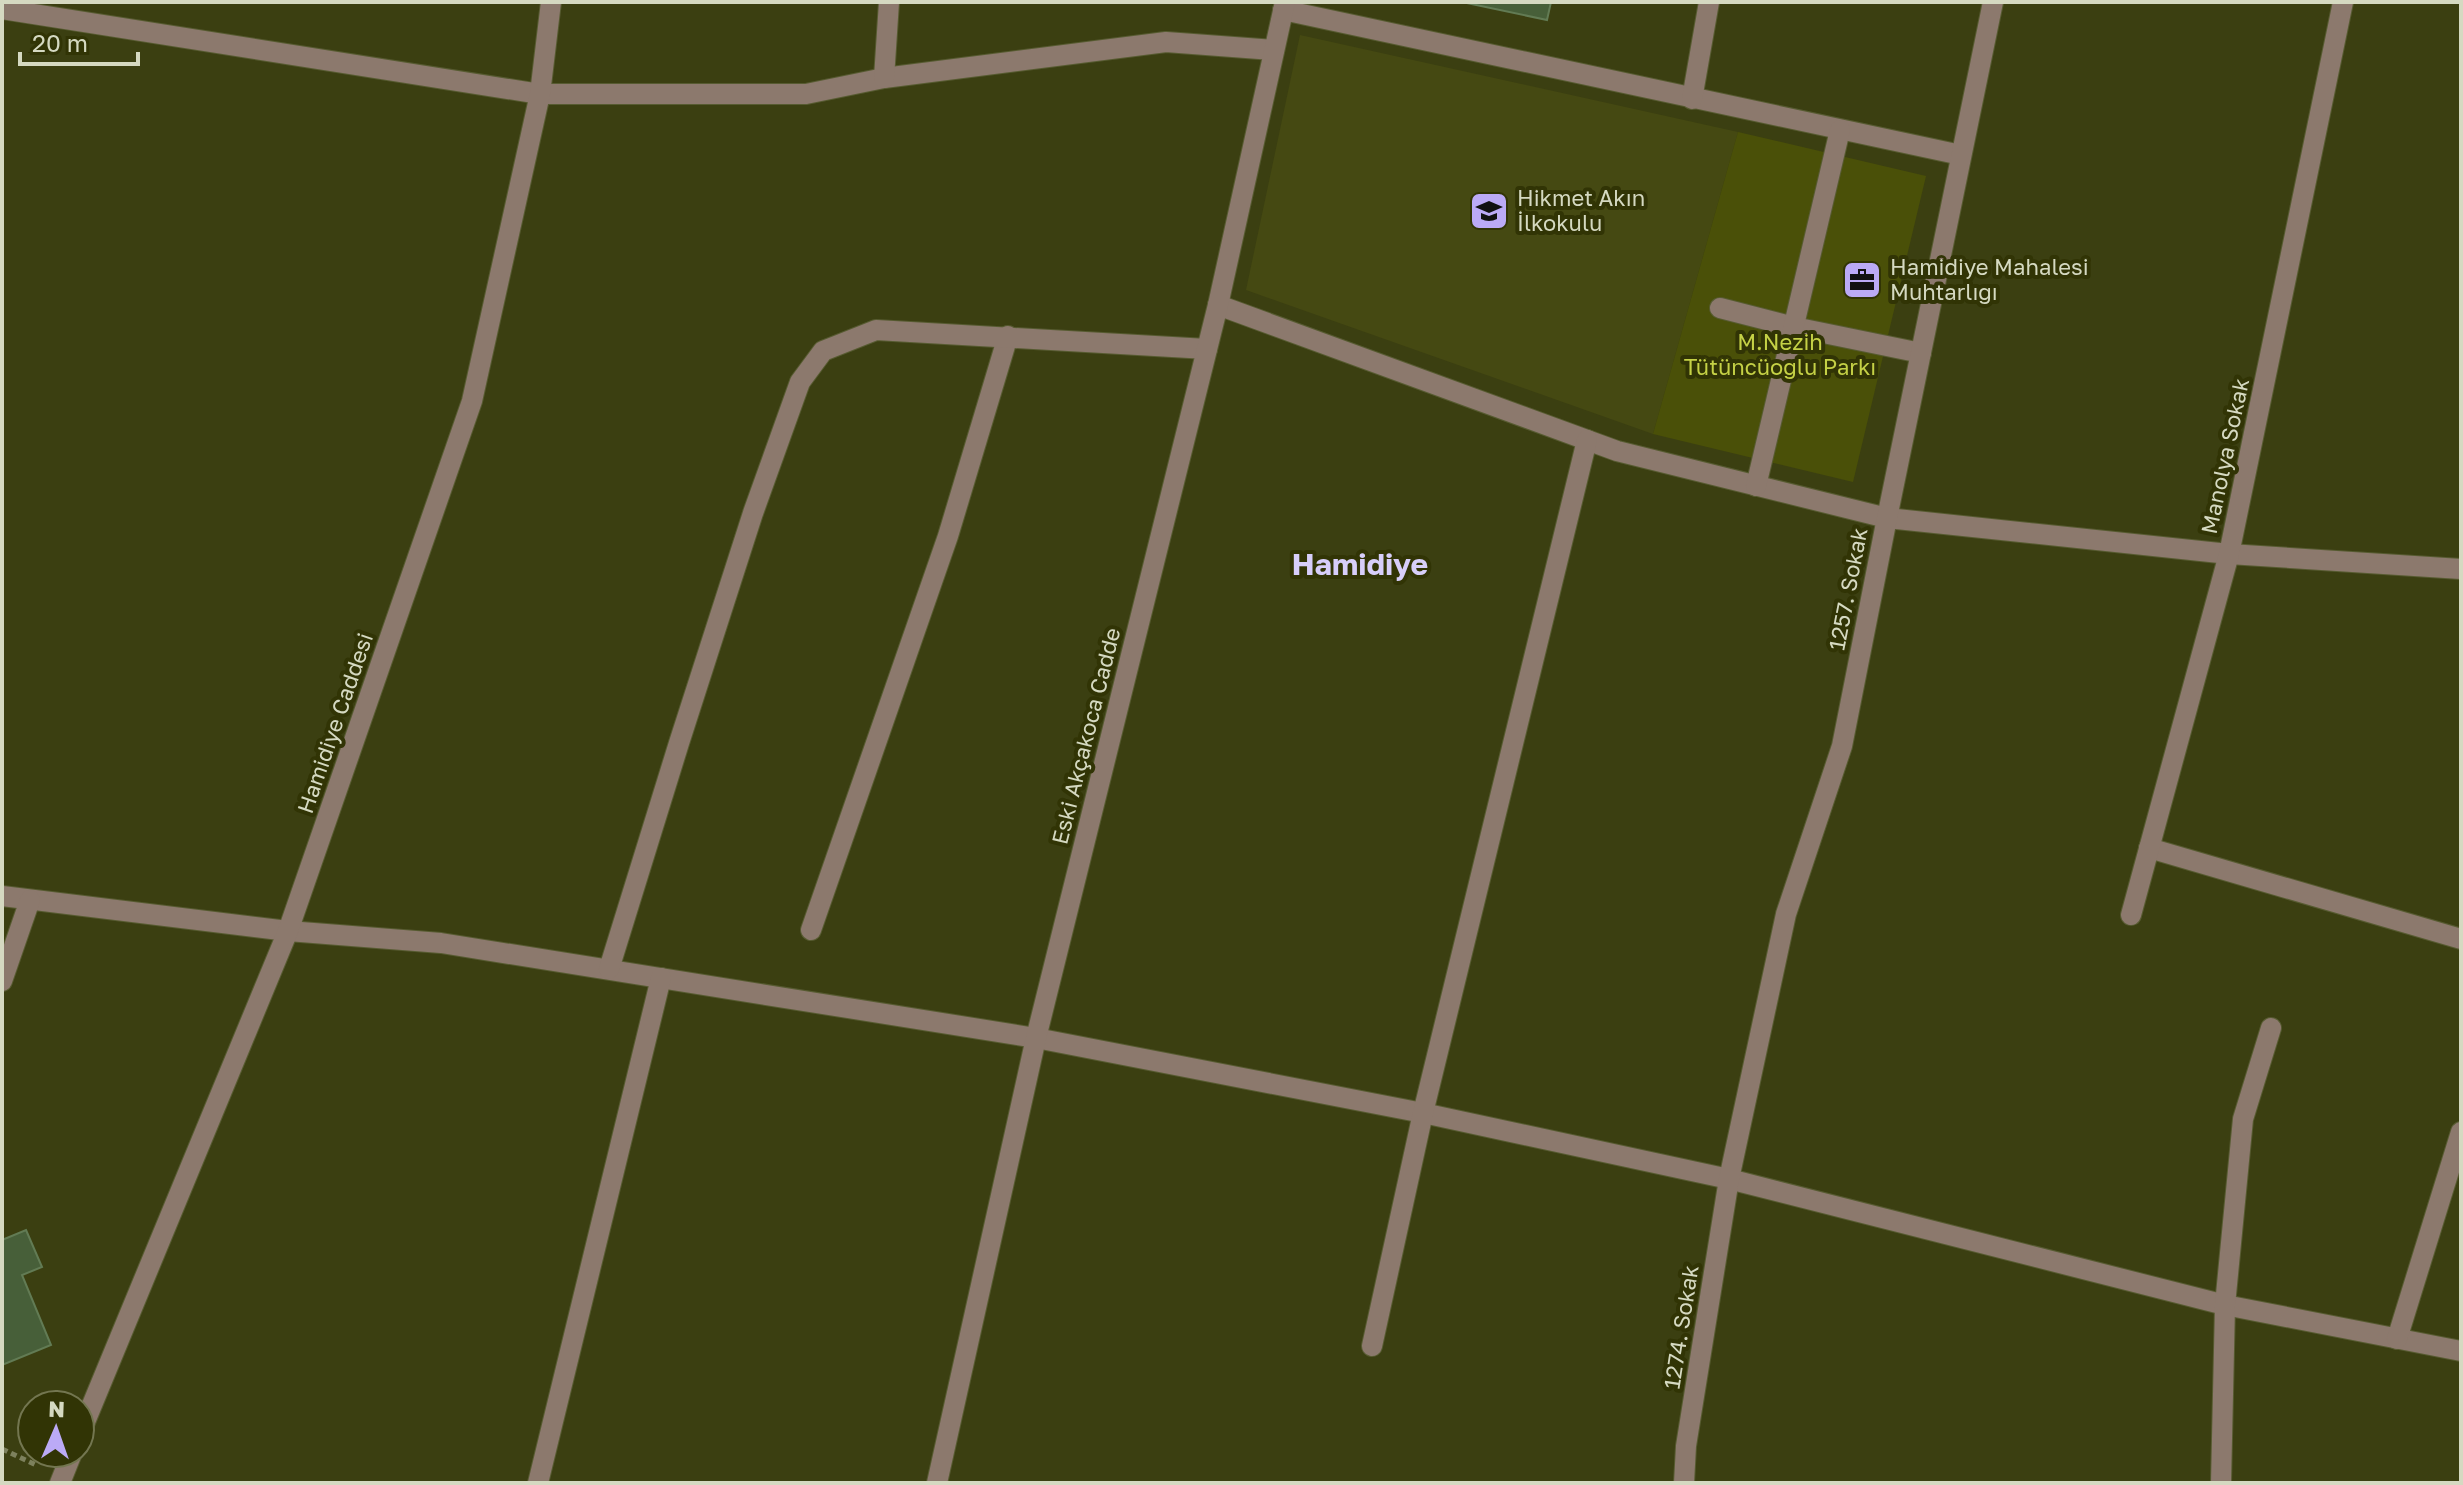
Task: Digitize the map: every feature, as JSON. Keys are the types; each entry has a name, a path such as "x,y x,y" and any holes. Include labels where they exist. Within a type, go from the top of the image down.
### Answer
{"street":[{"name":"Hamidiye Caddesi","path":"96,1395 288,931 472,401 540,94 551,2"},
{"path":"884,78 889,2"},
{"path":"1692,99 1709,2"},
{"name":"1257. Sokak","path":"1729,1179 1786,914 1842,746 1993,2"},
{"name":"Manolya Sokak","path":"2131,915 2229,554 2343,2"},
{"path":"1284,6 1692,99 1961,155"},
{"name":"Eski Akçakoca Cadde","path":"937,1483 1036,1038 1218,305 1284,6"},
{"path":"2,9 540,94 806,94 884,78 1166,42 1274,50"},
{"path":"1756,486 1840,130"},
{"path":"1218,305 1617,451 1887,518 2229,554 2461,569"},
{"path":"1720,308 1921,353"},
{"path":"609,969 748,528 800,382 823,351 876,330 1207,349"},
{"path":"811,930 948,536 1008,336"},
{"path":"1372,1346 1423,1113 1587,440"},
{"path":"2149,848 2461,939"},
{"path":"2,896 288,931 441,943 1036,1038 1423,1113 1729,1179 2225,1305 2461,1351"},
{"path":"2,981 30,900"},
{"path":"538,1483 661,978"},
{"path":"2221,1483 2225,1305 2243,1119 2271,1028"},
{"path":"2397,1339 2461,1132"},
{"name":"1274. Sokak","path":"1684,1483 1686,1446 1729,1179"}],"shaded area":[{"name":"Hikmet Akın İlkokulu","path":"1300,35 1738,132 1653,434 1246,290"}],"green space":[{"name":"M.Nezih Tütüncüoğlu Parkı","path":"1738,132 1926,176 1853,482 1653,434"}],"building":[{"path":"1462,2 1551,2 1547,20"},
{"path":"26,1230 42,1267 22,1275 51,1345 2,1365 2,1240"}],"place":[{"name":"Hikmet Akın İlkokulu","path":"1489,211"},
{"name":"Hamidiye Mahalesi Muhtarlığı","path":"1862,280"}],"district":[{"name":"Hamidiye","path":"1360,565"}]}
